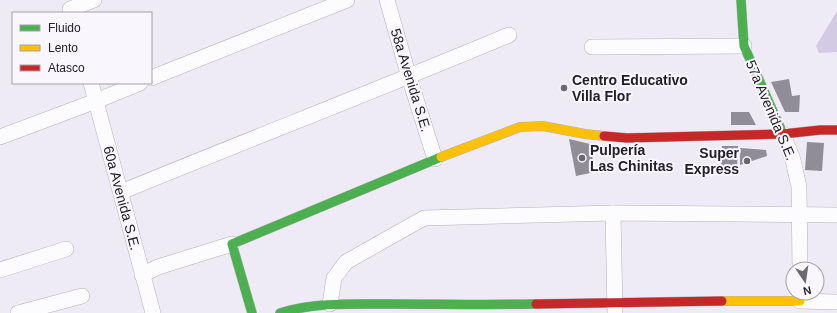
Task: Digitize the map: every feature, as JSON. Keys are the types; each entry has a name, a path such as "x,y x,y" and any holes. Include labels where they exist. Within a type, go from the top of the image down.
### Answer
{"street":[{"path":"69,7 94,0"},
{"path":"152,78 347,0"},
{"name":"58a Avenida S.E.","path":"387,0 435,159"},
{"name":"57a Avenida S.E.","path":"741,0 744,46 793,160 799,187 800,261"},
{"path":"121,192 259,135 409,77 509,35"},
{"path":"592,47 744,46"},
{"name":"60a Avenida S.E.","path":"91,84 153,313"},
{"path":"0,137 138,84"},
{"path":"142,274 158,267 232,244 435,159 520,127 543,126 585,134 627,138 783,134 820,130 837,130"},
{"path":"613,213 615,307"},
{"path":"330,304 334,278 346,262 424,218 613,213 837,215"},
{"path":"232,244 252,313"},
{"path":"0,270 66,249"},
{"path":"18,313 82,296"},
{"path":"280,313 330,304 487,308 487,305 615,307 837,302"}],"shaded area":[{"path":"837,11 837,52 819,53 816,46"}],"building":[{"path":"789,79 792,96 800,95 799,112 785,112 771,82"},
{"path":"731,112 749,112 756,125 731,125"},
{"name":"Pulpería Las Chinitas","path":"569,139 590,144 595,172 576,176"},
{"path":"807,142 824,143 822,171 805,170"},
{"path":"722,146 738,146 737,168 721,167"},
{"name":"Super Express","path":"740,148 766,150 767,156 740,165"}],"traffic: fast":[{"path":"741,0 744,46 783,134"},
{"path":"252,313 232,244 441,157"},
{"path":"280,313 294,309 335,304 536,304"}],"traffic: slow":[{"path":"441,157 520,127 543,126 604,136"},
{"path":"722,301 785,301"}],"traffic: jam":[{"path":"604,136 627,138 783,134 820,130 837,130"},
{"path":"536,304 722,301"}],"place":[{"name":"Centro Educativo Villa Flor","path":"564,88"},
{"name":"Pulpería Las Chinitas","path":"582,158"},
{"name":"Super Express","path":"747,161"}]}
